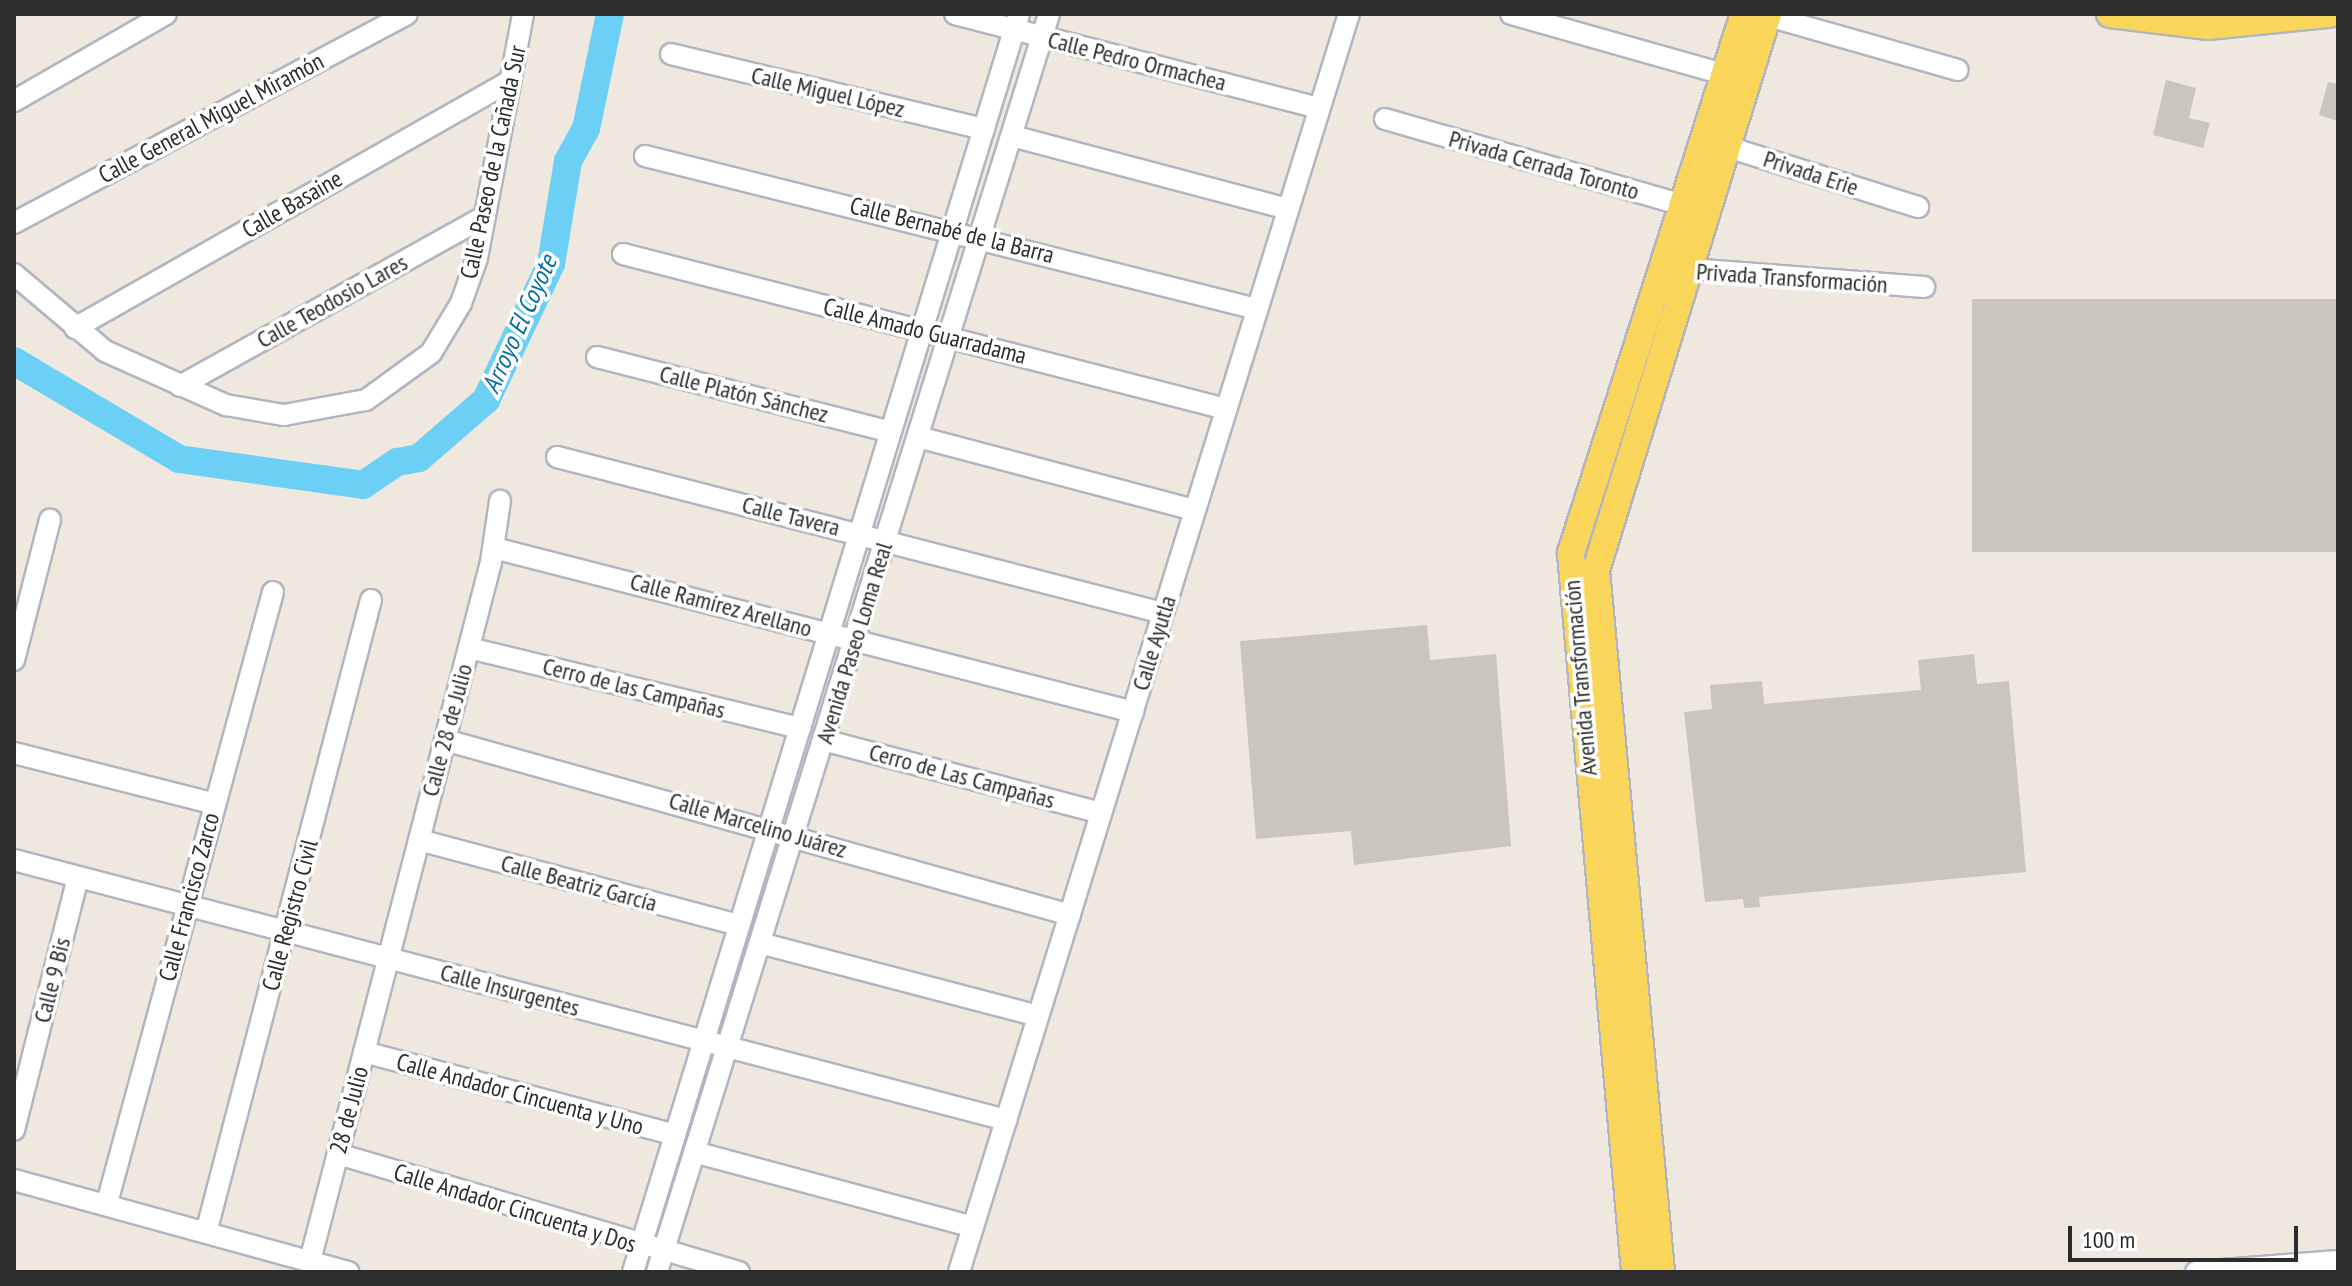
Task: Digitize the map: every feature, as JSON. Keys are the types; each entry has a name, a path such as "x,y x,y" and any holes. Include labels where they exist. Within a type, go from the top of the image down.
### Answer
{"main road":[{"path":"2110,14 2208,26 2329,14"},
{"name":"Avenida Transformación","path":"1715,143 1726,75 1760,15"},
{"name":"Avenida Transformación","path":"1647,1260 1588,639 1599,552 1628,409 1760,15"}],"street":[{"path":"14,101 166,14"},
{"name":"Calle General Miguel Miramón","path":"14,223 407,14"},
{"name":"Calle Paseo de la Cañada Sur","path":"14,274 75,328 180,386 226,405 284,415 375,395 412,372 448,328 485,216 523,14"},
{"name":"Calle Pedro Ormachea","path":"955,14 1017,21 1044,37 1319,108"},
{"name":"Avenida Paseo Loma Real","path":"660,1262 1049,14"},
{"name":"Calle Ayutla","path":"959,1272 1349,14"},
{"path":"1511,14 1726,75"},
{"path":"1760,15 1957,70"},
{"name":"Avenida Paseo Loma Real","path":"633,1272 1017,21"},
{"name":"Calle Miguel López","path":"671,54 984,129"},
{"name":"Calle Basaine","path":"75,328 510,81"},
{"name":"Privada Cerrada Toronto","path":"1385,119 1693,208"},
{"path":"1012,136 1288,209"},
{"name":"Privada Erie","path":"1715,143 1918,207"},
{"name":"Calle Bernabé de la Barra","path":"645,156 982,235 1257,309"},
{"name":"Calle Teodosio Lares","path":"180,386 485,216"},
{"name":"Calle Amado Guarradama","path":"623,254 1226,409"},
{"name":"Privada Transformación","path":"1674,267 1924,287"},
{"name":"Calle Platón Sánchez","path":"597,357 891,432"},
{"path":"918,437 1195,510"},
{"name":"Calle Tavera","path":"557,457 1163,613"},
{"name":"Calle 28 de Julio","path":"389,958 494,548 500,501"},
{"path":"14,660 50,520"},
{"name":"Calle Ramírez Arellano","path":"494,548 1133,712"},
{"name":"Calle Francisco Zarco","path":"107,1203 273,592"},
{"name":"Calle Registro Civil","path":"207,1229 371,600"},
{"name":"Cerro de las Campañas","path":"469,648 800,728"},
{"name":"Calle Marcelino Juárez","path":"445,740 770,826 1070,915"},
{"name":"Cerro de Las Campañas","path":"823,740 1101,813"},
{"path":"14,753 215,804"},
{"name":"Calle Beatriz García","path":"419,840 739,925"},
{"name":"Calle Insurgentes","path":"14,860 1006,1120"},
{"name":"Calle 9 Bis","path":"14,1130 78,877"},
{"path":"760,943 1038,1016"},
{"name":"28 de Julio","path":"310,1261 389,958"},
{"name":"Calle Andador Cincuenta y Uno","path":"364,1052 675,1135"},
{"path":"694,1152 973,1227"},
{"name":"Calle Andador Cincuenta y Dos","path":"338,1154 641,1247 660,1262 739,1272"},
{"path":"14,1180 207,1229 349,1272"},
{"path":"2196,1272 2338,1261"}],"building":[{"path":"2166,80 2196,88 2189,118 2210,123 2203,148 2153,135"},
{"path":"2328,82 2338,84 2338,121 2319,115"},
{"path":"1972,299 2338,299 2338,552 1972,552"},
{"path":"1427,625 1430,660 1496,654 1511,846 1354,865 1351,831 1256,839 1240,641"},
{"path":"1974,654 1977,684 2009,681 2026,872 1759,897 1760,907 1744,908 1743,899 1705,902 1684,712 1712,709 1710,685 1762,681 1764,704 1921,690 1918,660"}],"waterway":[{"name":"Arroyo El Coyote","path":"14,361 179,459 363,485 397,462 419,458 486,400 551,264 568,161 586,129 610,14"}]}
